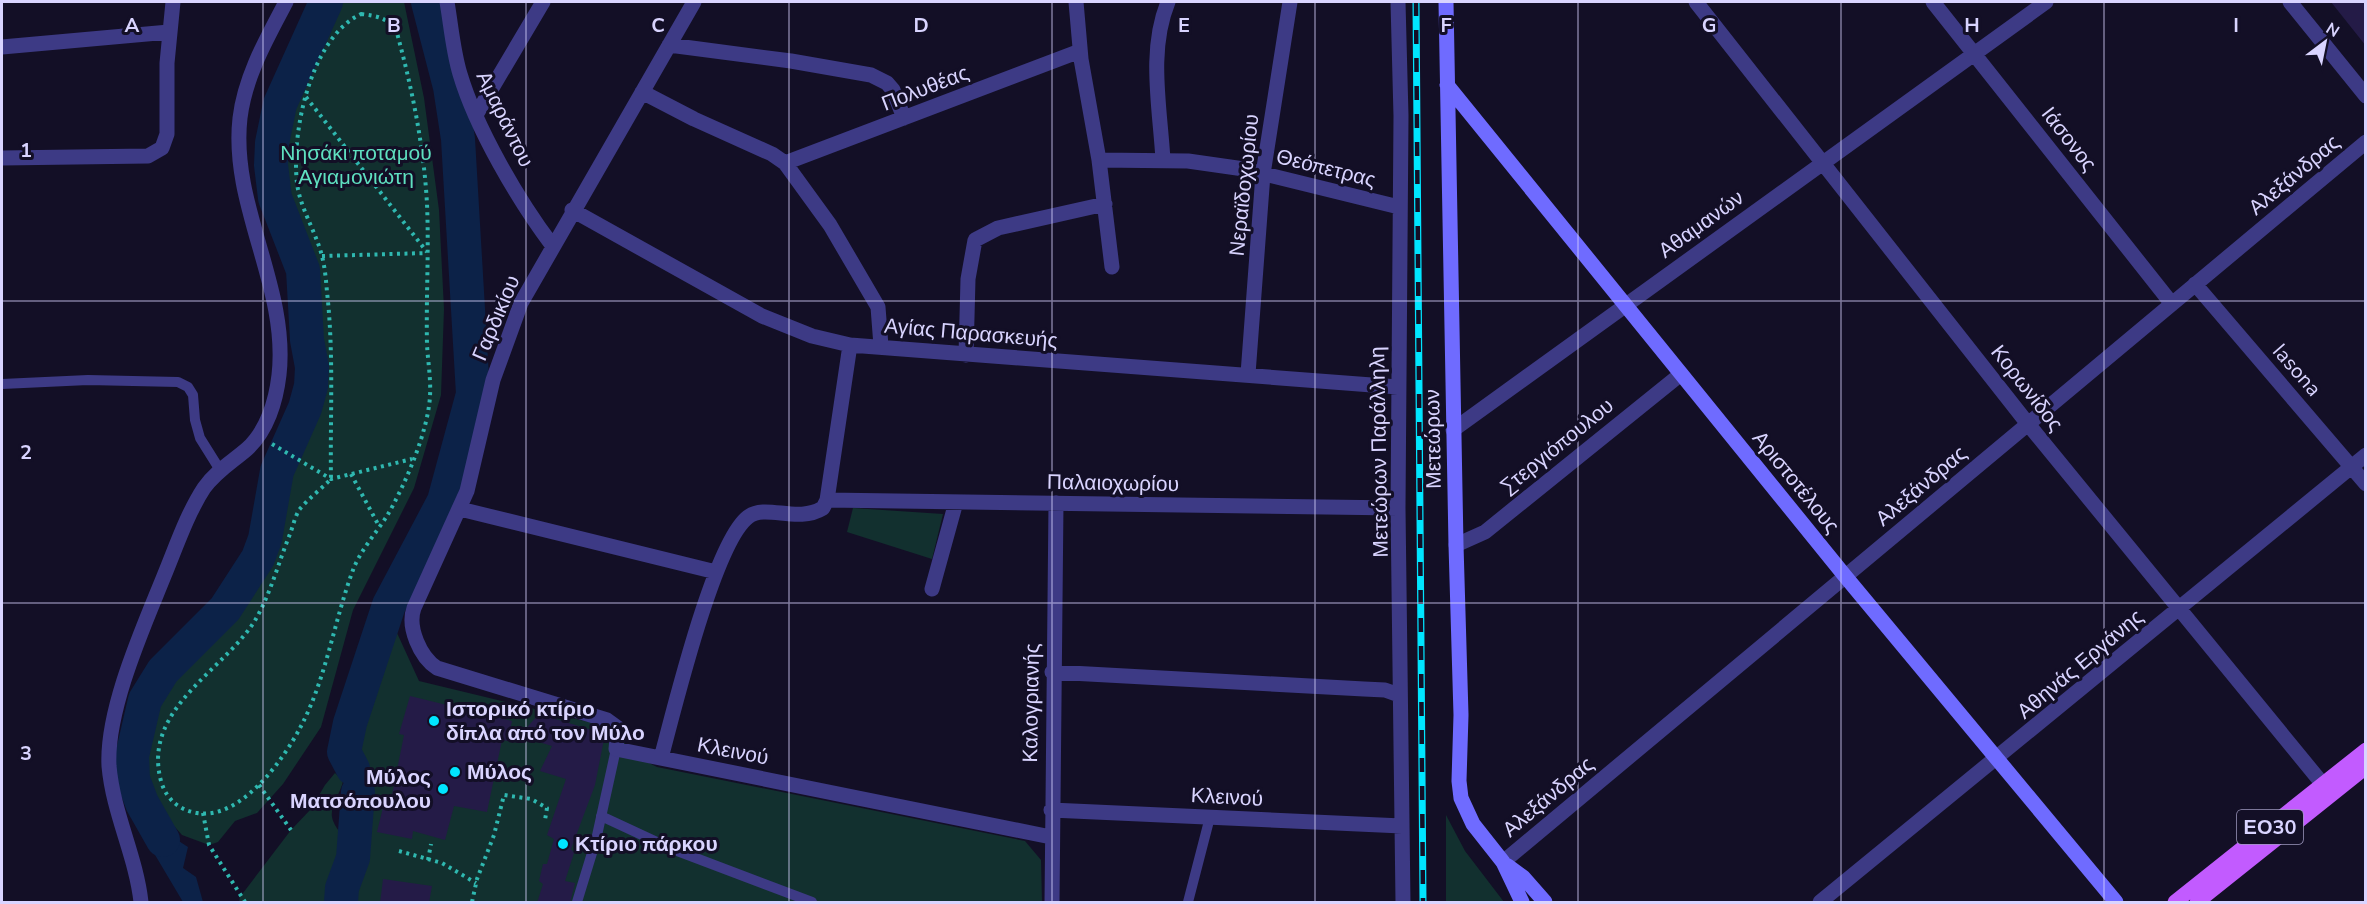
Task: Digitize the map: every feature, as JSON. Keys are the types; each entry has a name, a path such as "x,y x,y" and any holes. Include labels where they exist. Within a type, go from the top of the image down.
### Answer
{"main road":[{"name":"ΕΟ30","path":"2197,903 2327,791 2366,750"},
{"name":"ΕΟ30","path":"2175,903 2327,791 2366,767"}],"street":[{"path":"2,158 148,156 162,148 166,134 169,32 173,2"},
{"path":"141,903 135,865 113,796 109,764 112,728 145,626 178,543 199,498 220,470 258,436 272,406 279,376 281,346 277,312 248,198 239,138 240,119 250,76 286,2"},
{"name":"Αμαράντου","path":"447,2 459,72 477,115 531,215 552,245"},
{"path":"477,115 543,2"},
{"name":"Γαρδικίου","path":"616,749 618,728 607,720 437,668 425,657 412,629 411,616 460,509 472,475 493,380 521,303 572,210 694,2"},
{"path":"1076,2 1080,51 1099,160 1112,267"},
{"path":"1163,160 1156,46 1160,21 1168,2"},
{"name":"Νεραϊδοχωρίου","path":"1248,374 1263,174 1290,2"},
{"name":"Μετεώρων Παράλληλη","path":"1398,2 1398,508 1403,903"},
{"path":"1446,7 1461,2"},
{"name":"Κορωνίδος","path":"1696,2 2028,424 2327,791"},
{"name":"Ιάσονος","path":"1933,2 2172,304"},
{"name":"Αθαμανών","path":"1454,430 2046,2"},
{"path":"2290,2 2366,96"},
{"name":"Μετεώρων","path":"1446,7 1455,544 1461,715 1460,789 1473,825 1503,862 1523,877 1545,903"},
{"path":"2,47 169,32"},
{"path":"669,45 791,61 876,77 893,90 903,118"},
{"name":"Πολυθέας","path":"785,163 1080,51"},
{"name":"Αριστοτέλους","path":"1447,85 1845,576 2116,903"},
{"path":"642,92 694,119 772,154 785,163 831,225 878,306 881,346"},
{"name":"Αλεξάνδρας","path":"1503,862 2366,142"},
{"name":"Θεόπετρας","path":"1099,160 1199,162 1263,174 1399,207"},
{"path":"966,355 968,279 975,240 998,228 1105,204"},
{"name":"Αγίας Παρασκευής","path":"572,210 762,316 812,336 850,345 1398,387"},
{"name":"Iasona","path":"2195,284 2366,484"},
{"path":"661,758 716,572 735,530 749,516 770,513 804,516 823,508 827,500 850,345"},
{"name":"Στεργιόπουλου","path":"1455,544 1485,532 1681,374"},
{"name":"Αθηνάς Εργάνης","path":"1820,903 2366,455"},
{"name":"Παλαιοχωρίου","path":"827,500 1398,508"},
{"path":"932,589 956,502"},
{"name":"Καλογριανής","path":"1052,903 1052,672 1056,503"},
{"path":"460,509 716,572"},
{"path":"1052,672 1375,690 1400,695"},
{"name":"Κλεινού","path":"616,749 1051,837"},
{"name":"Κλεινού","path":"1051,810 1402,826"},
{"name":"Μετεώρων","path":"1503,862 1522,903"}],"lane":[{"path":"2,384 88,380 178,382 188,387 193,395 195,420 200,438 220,470"},
{"path":"577,903 601,816 616,749"},
{"path":"601,816 672,849 812,903"},
{"path":"1188,903 1210,817"}],"path":[{"path":"331,478 332,357 322,256 297,185 296,161 306,96 327,45 346,20 362,14 376,16 392,24 402,50 424,169 428,254 427,345 430,395 428,415 412,459 395,503 353,571 300,730 259,785 236,804 218,812 203,813 173,803 164,791 159,772 164,733 177,707 196,682 238,644 257,617 298,511 331,478 412,459"},
{"path":"306,96 428,254"},
{"path":"322,256 428,254"},
{"path":"266,440 331,478"},
{"path":"351,474 380,527"},
{"path":"259,785 291,830"},
{"path":"472,903 476,883 494,835 504,795 537,802 547,808 545,820"},
{"path":"203,813 209,845 245,903"},
{"path":"428,860 431,844"},
{"path":"399,851 442,863 476,883"}],"green space":[{"name":"Νησάκι ποταμού Αγιαμονιώτη","path":"331,2 404,2 424,98 439,210 444,309 441,395 414,488 353,610 321,727 283,784 257,813 235,821 218,842 209,845 182,835 159,809 143,770 151,724 168,688 235,622 265,573 282,511 285,473 314,423 319,367 308,265 281,183 278,147 289,96"},
{"path":"853,508 943,514 932,559 847,532"},
{"path":"389,622 392,622 419,681 605,726 645,761 657,767 1025,841 1041,860 1042,902 355,902 376,797 348,790"},
{"path":"335,773 343,781 332,817 347,842 350,859 332,902 239,902 240,897 291,830 311,809"},
{"path":"1446,815 1465,851 1504,902 1446,902"}],"water":[{"path":"174,838 188,847 183,868 196,877 203,902 183,902 148,843"}],"building":[{"path":"2331,2 2366,2 2366,46"},
{"path":"410,696 512,721 508,741 502,740 487,812 454,806 445,840 413,831 412,839 377,832 385,799 391,800 404,735 399,734"},
{"path":"539,714 605,734 595,785 571,849 574,853 565,881 575,883 570,903 537,903 543,884 539,881 543,864 547,864 554,839 547,835 566,779 540,771 552,746 519,736"},
{"path":"383,879 432,886 429,903 380,903"}],"waterway":[{"path":"163,840 142,803 133,779 132,756 145,700 163,671 225,609 258,558 265,539 277,471 305,408 311,386 312,367 307,340 303,270 275,198 271,165 272,143 280,104 326,2"},
{"path":"353,769 344,752 350,723 389,605 444,501 473,394 458,139 450,87 428,2"},
{"path":"341,902 342,888 353,858 358,792"}],"railway":[{"path":"1416,2 1423,902"}],"place":[{"name":"Ιστορικό κτίριο δίπλα από τον Μύλο","path":"434,721"},
{"name":"Μύλος","path":"455,772"},
{"name":"Μύλος Ματσόπουλου","path":"443,789"},
{"name":"Κτίριο πάρκου","path":"563,844"}]}
